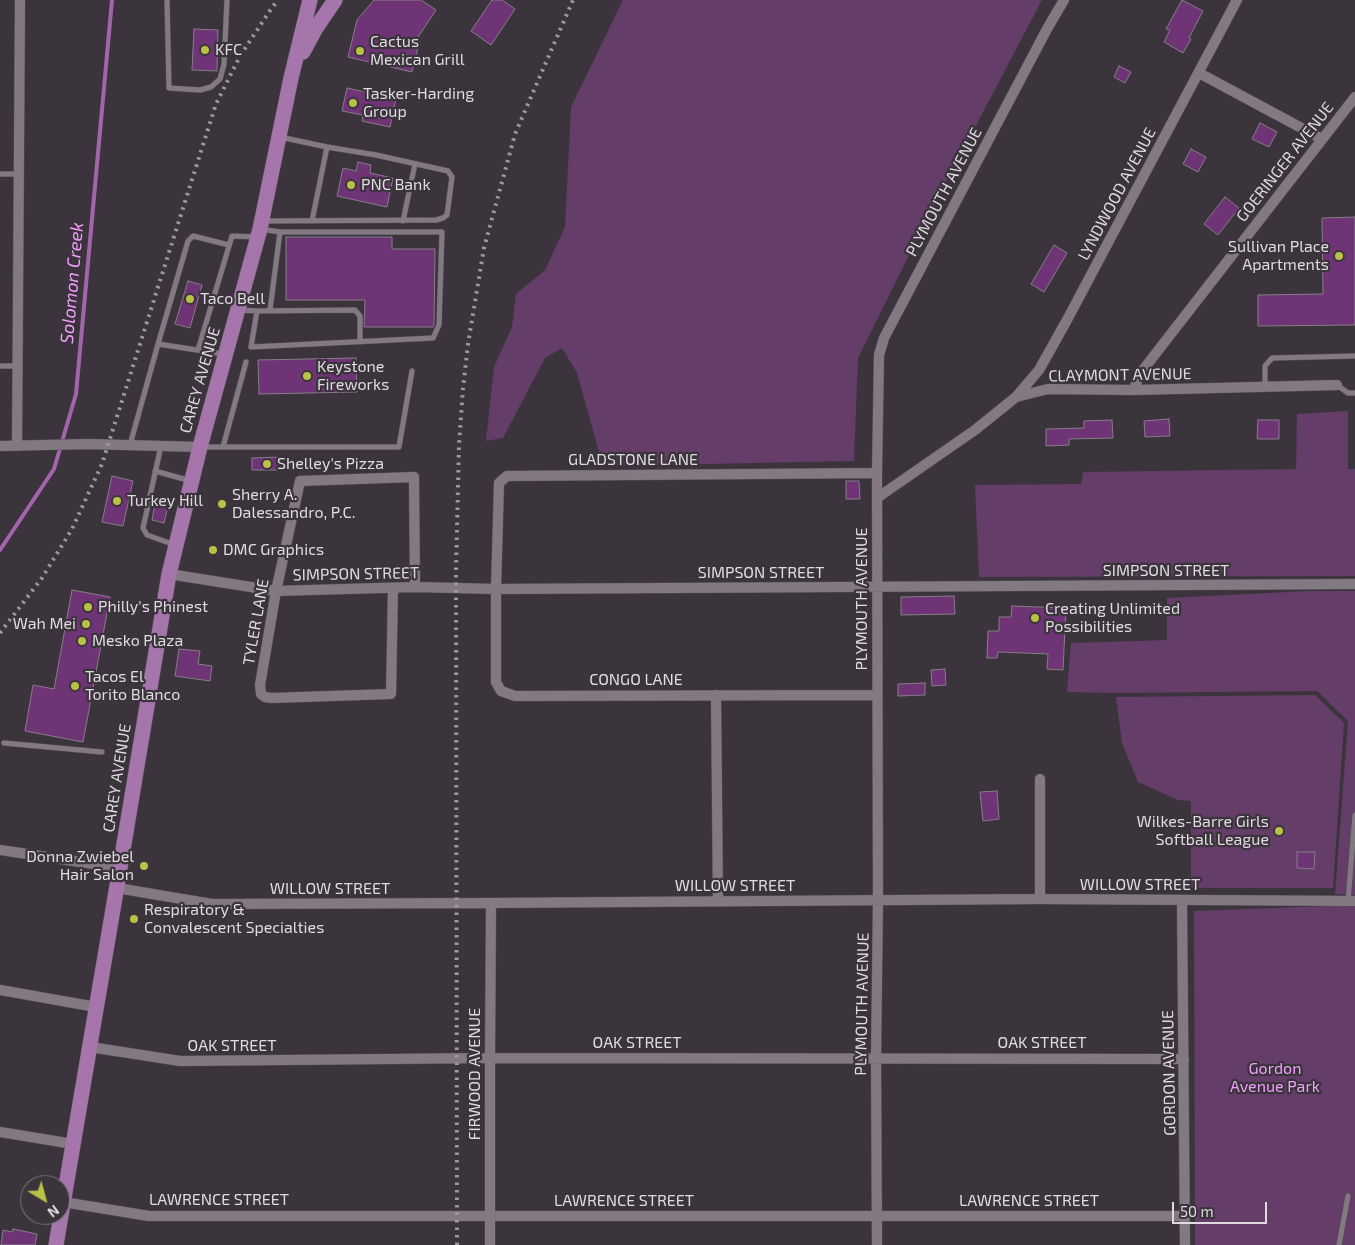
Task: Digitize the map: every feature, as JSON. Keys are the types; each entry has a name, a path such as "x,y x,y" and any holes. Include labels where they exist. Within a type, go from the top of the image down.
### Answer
{"main road":[{"name":"CAREY AVENUE","path":"68,1175 168,574 200,447 260,229 291,78 310,0"},
{"path":"291,78 316,28 335,0"},
{"name":"CAREY AVENUE","path":"56,1245 59,1225"}],"street":[{"path":"17,446 20,0"},
{"name":"PLYMOUTH AVENUE","path":"877,1245 877,473 879,354 884,338 1064,0"},
{"name":"LYNDWOOD AVENUE","path":"1016,397 1039,370 1062,329 1237,0"},
{"path":"1199,73 1322,139"},
{"name":"GOERINGER AVENUE","path":"1134,390 1139,375 1355,97"},
{"name":"CLAYMONT AVENUE","path":"877,498 975,430 1016,397 1048,389 1134,390 1337,385"},
{"path":"0,446 88,444 200,447"},
{"name":"GLADSTONE LANE","path":"496,589 499,483 507,476 877,473"},
{"name":"TYLER LANE","path":"393,588 391,694 270,698 261,694 260,685 276,591 300,480 414,477 415,587"},
{"name":"SIMPSON STREET","path":"168,574 276,591 415,587 496,589 1355,584"},
{"name":"CONGO LANE","path":"496,589 496,682 500,691 515,696 877,695"},
{"path":"716,695 718,901"},
{"path":"1040,779 1040,899"},
{"path":"0,850 120,868"},
{"name":"WILLOW STREET","path":"117,888 212,904 491,904 1040,899 1352,901"},
{"name":"GORDON AVENUE","path":"1182,900 1185,1245"},
{"name":"FIRWOOD AVENUE","path":"490,1245 491,904"},
{"path":"0,990 96,1008"},
{"name":"OAK STREET","path":"90,1047 180,1062 490,1058 1184,1059"},
{"path":"0,1132 73,1144"},
{"name":"LAWRENCE STREET","path":"70,1203 149,1216 1186,1216"}],"lane":[{"path":"167,0 169,88 200,90 211,87 220,79 224,64 227,0"},
{"path":"198,350 232,236 260,229 312,221 436,220 447,215 452,177 448,171 279,136"},
{"path":"312,221 327,147"},
{"path":"403,221 415,164"},
{"path":"0,174 19,174"},
{"path":"257,311 250,347 433,338 439,325 442,232 280,232 260,229"},
{"path":"270,310 280,232"},
{"path":"130,445 188,241 194,236 229,245"},
{"path":"239,310 355,310 360,316 360,342"},
{"path":"158,344 226,354"},
{"path":"1266,387 1265,366 1272,358 1355,356"},
{"path":"222,447 246,362"},
{"path":"0,366 18,366"},
{"path":"200,447 399,447 412,371"},
{"path":"1337,385 1348,393 1355,393"},
{"path":"161,446 143,528 147,535 176,546"},
{"path":"155,471 191,481"},
{"path":"4,743 102,752"},
{"path":"1352,901 1355,815"},
{"path":"1339,1245 1348,1196"}],"green space":[{"path":"623,0 1042,0 932,209 858,358 854,461 603,466 577,373 562,348 545,358 503,438 486,441 494,367 512,327 516,294 545,270 565,227 571,107"},
{"path":"1348,411 1348,469 1355,469 1355,576 979,577 975,485 1081,484 1083,472 1296,469 1297,414"},
{"path":"1308,591 1355,591 1355,895 1335,894 1348,721 1317,691 1067,692 1071,643 1167,640 1167,598"},
{"path":"1315,695 1344,723 1333,888 1191,888 1191,801 1178,800 1138,782 1122,743 1116,697"},
{"name":"Gordon Avenue Park","path":"1355,905 1355,1245 1195,1245 1194,911"}],"building":[{"path":"374,0 421,0 436,10 412,46 418,47 412,72 348,57 357,20"},
{"path":"492,0 502,0 515,9 491,45 471,31"},
{"path":"1182,0 1203,11 1183,53 1164,42 1170,30 1166,29"},
{"name":"KFC","path":"194,29 218,30 217,71 192,70"},
{"path":"1119,66 1131,72 1125,83 1114,77"},
{"path":"347,88 396,99 390,127 362,121 363,115 342,111"},
{"path":"1260,123 1277,132 1269,147 1252,139"},
{"path":"1191,149 1206,157 1198,172 1183,164"},
{"path":"358,162 371,165 370,173 393,178 387,207 337,196 343,168 356,171"},
{"path":"1225,197 1239,208 1218,235 1204,224"},
{"name":"Sullivan Place Apartments","path":"1355,217 1355,325 1258,326 1258,295 1323,294 1322,218"},
{"path":"286,237 392,237 392,249 435,249 433,327 364,327 365,300 286,300"},
{"path":"1054,245 1067,253 1044,292 1031,284"},
{"name":"Taco Bell","path":"188,281 202,285 190,328 175,324"},
{"name":"Keystone Fireworks","path":"356,358 357,392 259,394 258,360"},
{"path":"1169,419 1170,436 1145,437 1144,421"},
{"path":"1112,420 1113,438 1069,439 1069,445 1046,446 1046,429 1084,428 1084,421"},
{"path":"1258,420 1279,420 1279,439 1257,439"},
{"name":"Shelley's Pizza","path":"282,457 282,470 252,470 252,458"},
{"name":"Turkey Hill","path":"112,476 133,481 123,526 102,522"},
{"path":"846,481 859,481 860,499 846,499"},
{"name":"Turkey Hill","path":"156,499 169,502 164,523 152,520"},
{"name":"Mesko Plaza","path":"72,590 110,597 83,742 25,731 33,685 54,689"},
{"path":"954,596 955,614 901,615 901,597"},
{"path":"1012,606 1066,608 1063,670 1047,669 1048,654 998,652 997,658 987,658 988,631 999,631 999,617 1011,617"},
{"path":"179,649 200,651 198,664 212,666 210,681 175,676"},
{"path":"945,669 946,685 932,686 931,670"},
{"path":"925,683 925,695 898,696 898,684"},
{"path":"997,791 999,819 983,821 980,792"},
{"path":"1297,852 1315,852 1314,869 1297,868"},
{"path":"13,1229 37,1234 35,1245 1,1245 3,1230 12,1232"}],"waterway":[{"name":"Solomon Creek","path":"0,550 54,469 76,394 112,0"}],"railway":[{"path":"0,633 42,578 72,529 102,464 216,104 240,56 278,0"},
{"path":"457,1245 456,571 459,445 463,388 468,344 484,248 515,134 573,0"}],"place":[{"name":"KFC","path":"205,50"},
{"name":"Cactus Mexican Grill","path":"360,51"},
{"name":"Tasker-Harding Group","path":"353,103"},
{"name":"PNC Bank","path":"351,185"},
{"name":"Sullivan Place Apartments","path":"1339,256"},
{"name":"Taco Bell","path":"190,299"},
{"name":"Keystone Fireworks","path":"307,376"},
{"name":"Shelley's Pizza","path":"267,464"},
{"name":"Turkey Hill","path":"117,501"},
{"name":"Sherry A. Dalessandro, P.C.","path":"222,504"},
{"name":"DMC Graphics","path":"213,550"},
{"name":"Philly's Phinest","path":"88,607"},
{"name":"Creating Unlimited Possibilities","path":"1035,618"},
{"name":"Wah Mei","path":"86,624"},
{"name":"Mesko Plaza","path":"82,641"},
{"name":"Tacos El Torito Blanco","path":"75,686"},
{"name":"Wilkes-Barre Girls Softball League","path":"1279,831"},
{"name":"Donna Zwiebel Hair Salon","path":"144,866"},
{"name":"Respiratory & Convalescent Specialties","path":"134,919"}]}
